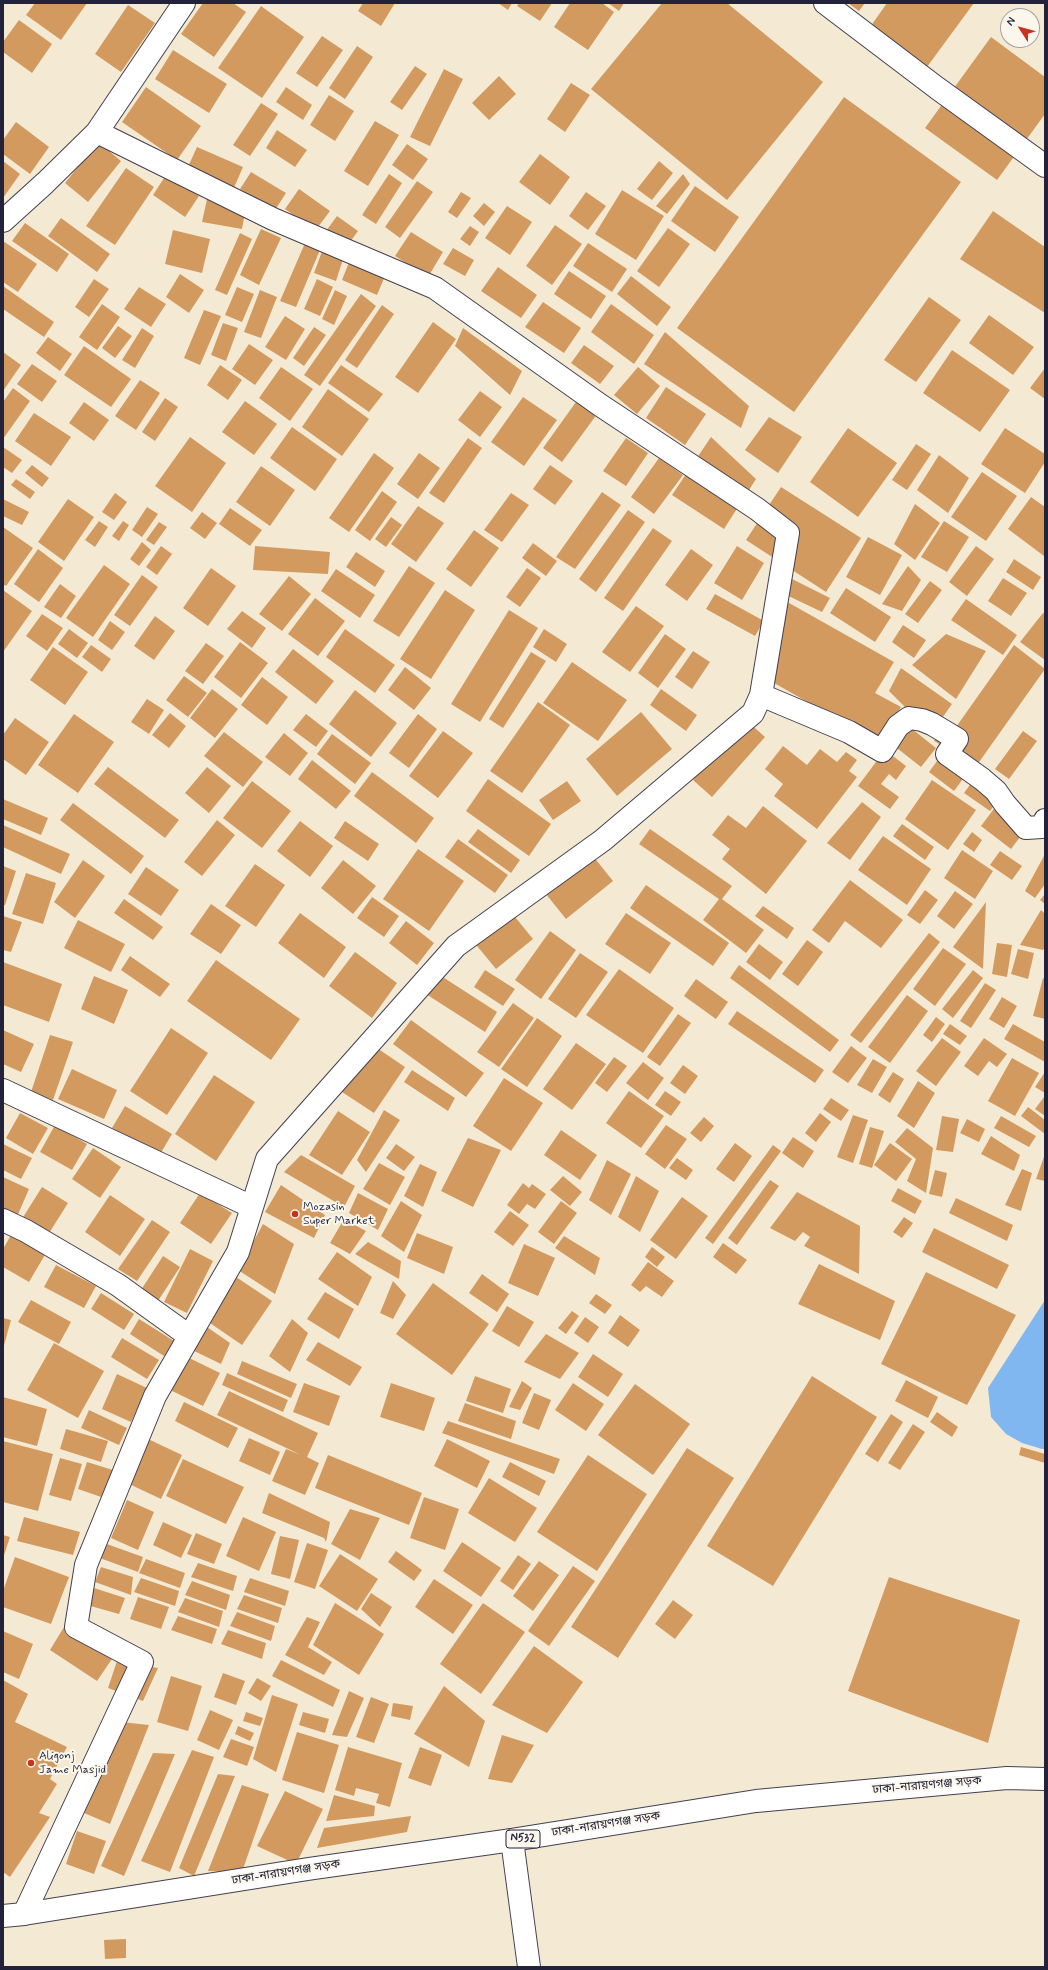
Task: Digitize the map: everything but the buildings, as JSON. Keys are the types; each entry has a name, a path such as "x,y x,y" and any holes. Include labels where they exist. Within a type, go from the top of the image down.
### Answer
{"main road":[{"path":"3,221 45,183 96,132 184,3"},
{"path":"825,3 937,88 1045,166"},
{"path":"13,1915 142,1662 76,1627 86,1565 155,1396 238,1252 267,1159 456,946 602,840 753,713 760,695 788,533 757,509 600,405 435,288 273,219 96,132"},
{"path":"760,695 849,732 882,751 898,726 910,718 922,720 932,724 957,739 947,754 996,791 1026,828 1042,827 1045,820"},
{"path":"3,1090 252,1207"},
{"path":"3,1220 26,1231 118,1285 189,1336"},
{"name":"ঢাকা-নারায়ণগঞ্জ সড়ক","path":"13,1915 308,1869 512,1840 756,1801 1007,1778 1045,1779"},
{"path":"512,1840 529,1967"}],"water":[{"path":"1045,1300 1045,1449 1042,1449 1022,1443 1006,1434 991,1417 988,1388"}],"place":[{"name":"Mozasin Super Market","path":"295,1214"},
{"name":"Aligonj Jame Masjid","path":"31,1763"}]}
